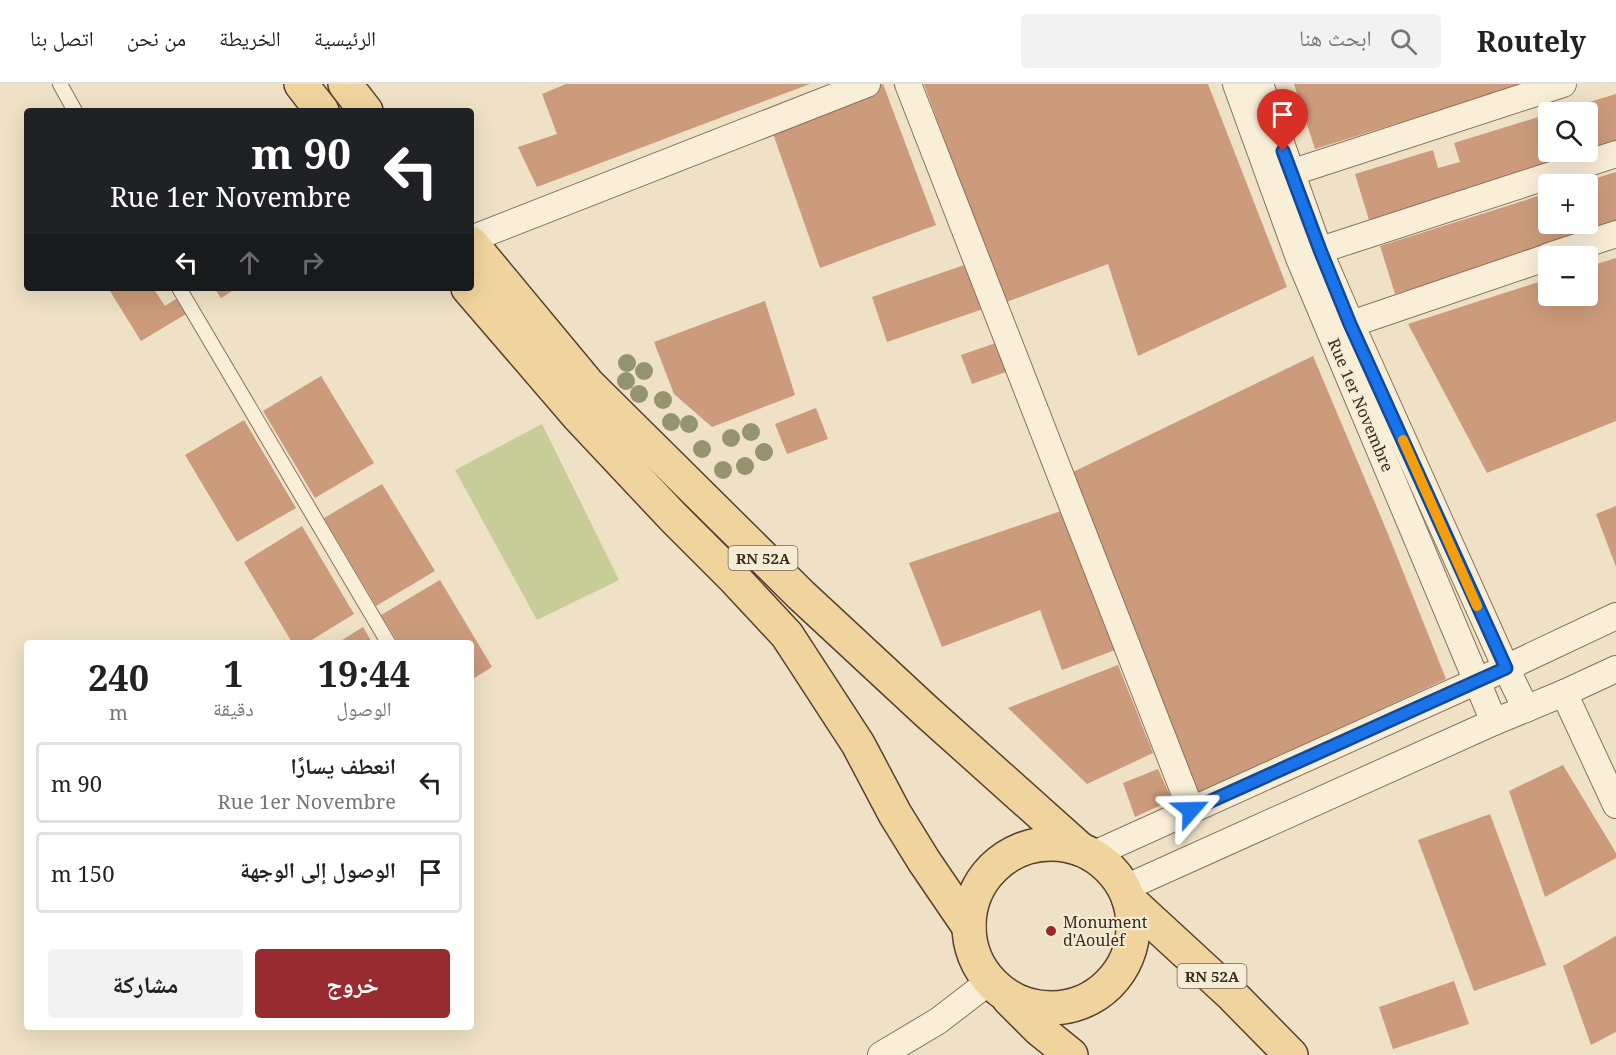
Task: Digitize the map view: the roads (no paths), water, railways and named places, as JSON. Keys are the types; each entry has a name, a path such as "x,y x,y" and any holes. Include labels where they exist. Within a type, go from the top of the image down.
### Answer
{"main road":[{"path":"301,84 320,108"},
{"path":"345,84 364,108"},
{"name":"RN 52A","path":"474,245 596,392 801,595 927,712 1086,852"},
{"name":"RN 52A","path":"471,291 579,417 787,635 858,744 895,814 924,861 969,927"},
{"path":"990,981 1006,994 1024,1003 1044,1007 1064,1006 1084,1001 1101,990 1115,976 1126,959 1132,940 1133,919 1127,894 1110,869 1086,852 1063,845 1045,844 1028,847 1011,854 985,878 976,893 971,910 969,927 972,947 990,981 1039,1029 1071,1055"},
{"name":"RN 52A","path":"1127,894 1291,1055"}],"street":[{"path":"474,240 867,84"},
{"path":"908,84 1191,810"},
{"name":"Rue 1er Novembre","path":"1236,84 1280,176 1494,722"},
{"name":"Rue 1er Novembre","path":"1260,84 1280,176"},
{"path":"1280,176 1563,84"},
{"path":"1309,254 1616,154"},
{"path":"1581,246 1616,234"},
{"path":"1341,329 1538,261"},
{"name":"Rue 1er Novembre","path":"1341,329 1526,709"},
{"path":"1086,852 1191,810 1616,616"},
{"path":"1127,894 1494,722 1616,669"},
{"path":"1564,693 1616,806"},
{"path":"881,1055 938,1021 990,981"}],"lane":[{"path":"60,84 73,108"},
{"path":"181,291 387,640"}],"place":[{"name":"Monument d'Aoulef","path":"1051,931"}]}
